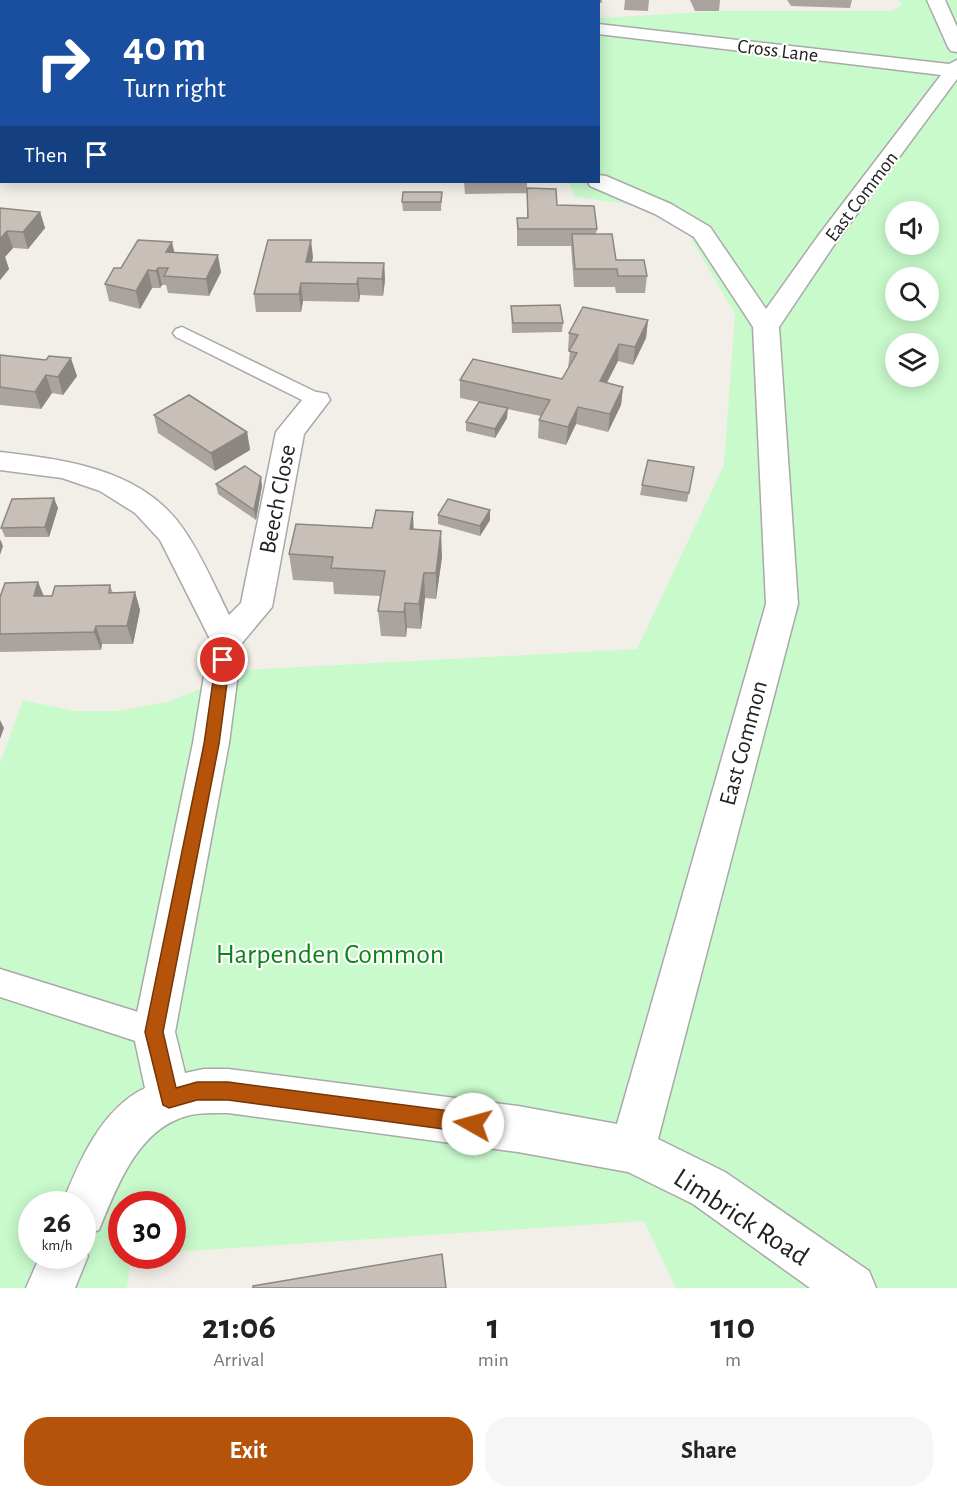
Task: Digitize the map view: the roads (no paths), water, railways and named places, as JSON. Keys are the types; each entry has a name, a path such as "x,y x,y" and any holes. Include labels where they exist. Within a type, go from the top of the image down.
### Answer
{"street":[{"path":"936,0 957,64"},
{"name":"Cross Lane","path":"600,30 957,64"},
{"name":"East Common","path":"632,1150 782,604 766,327 826,241 957,64"},
{"path":"600,182 663,209 702,232 766,327"},
{"name":"Beech Close","path":"226,639 256,607 290,432 317,400"},
{"path":"0,461 65,469 110,484 145,506 172,535 226,639 211,744 154,1032 169,1099"},
{"name":"Limbrick Road","path":"93,1191 116,1144 146,1111 169,1099 197,1091 228,1091 518,1130 632,1150 710,1188 852,1288"},
{"path":"50,1288 58,1269"}],"lane":[{"name":"Beech Close","path":"182,333 317,400"},
{"path":"0,983 154,1032"}],"park label":[{"name":"Harpenden Common","path":"330,953"}]}
